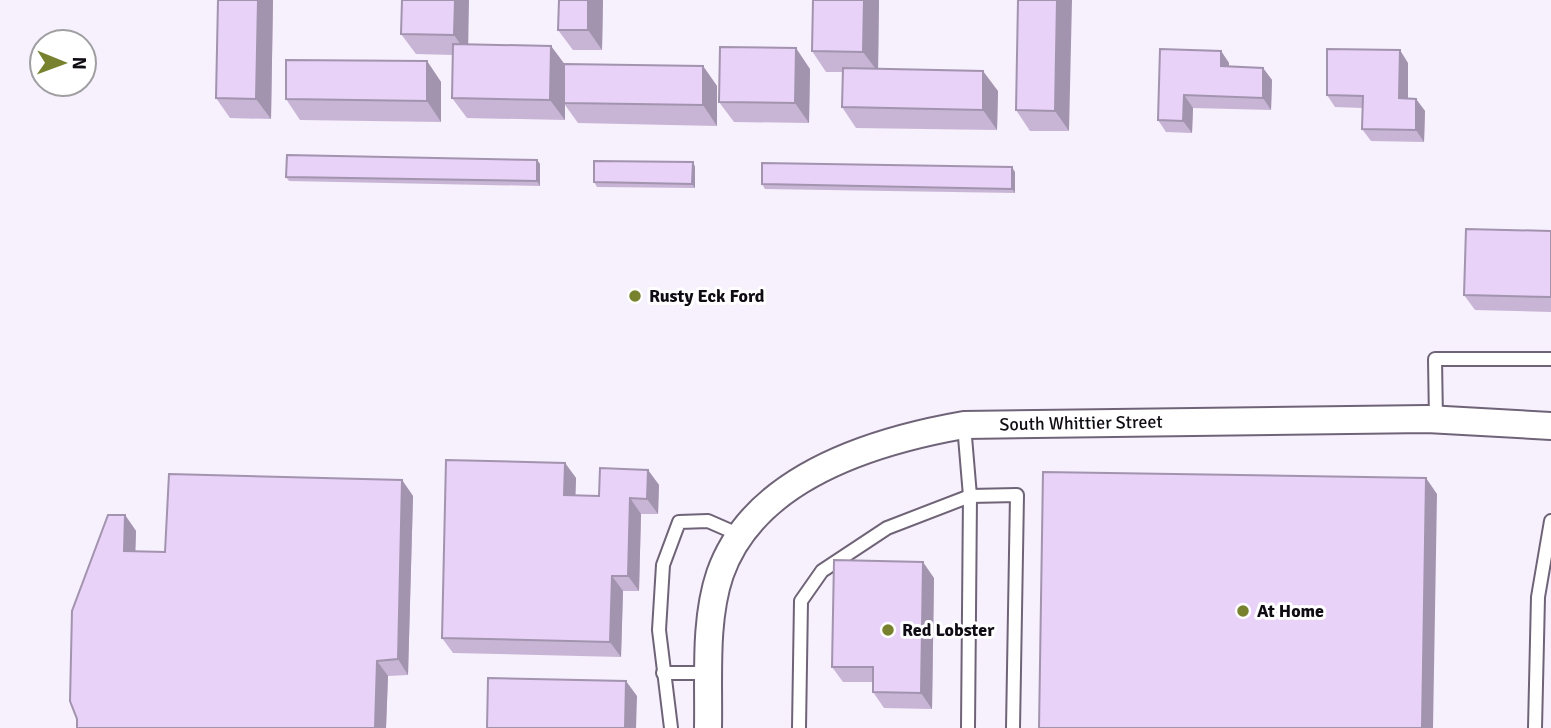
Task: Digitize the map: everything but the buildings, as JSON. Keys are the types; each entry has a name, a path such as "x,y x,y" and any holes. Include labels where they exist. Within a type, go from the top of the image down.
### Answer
{"street":[{"name":"South Whittier Street","path":"708,728 710,628 719,576 740,535 773,499 815,473 860,452 929,431 964,425 1436,420 1551,426"}],"lane":[{"path":"1436,420 1435,359 1551,359"},
{"path":"964,425 970,496 968,728"},
{"path":"799,728 801,601 822,572 887,528 970,496 1017,495 1013,728"},
{"path":"671,728 659,630 663,565 679,522 708,521 740,535"},
{"path":"1535,728 1538,597 1551,521"},
{"path":"663,673 710,673"}],"place":[{"name":"Rusty Eck Ford","path":"635,296"},
{"name":"At Home","path":"1243,611"},
{"name":"Red Lobster","path":"888,630"}]}
